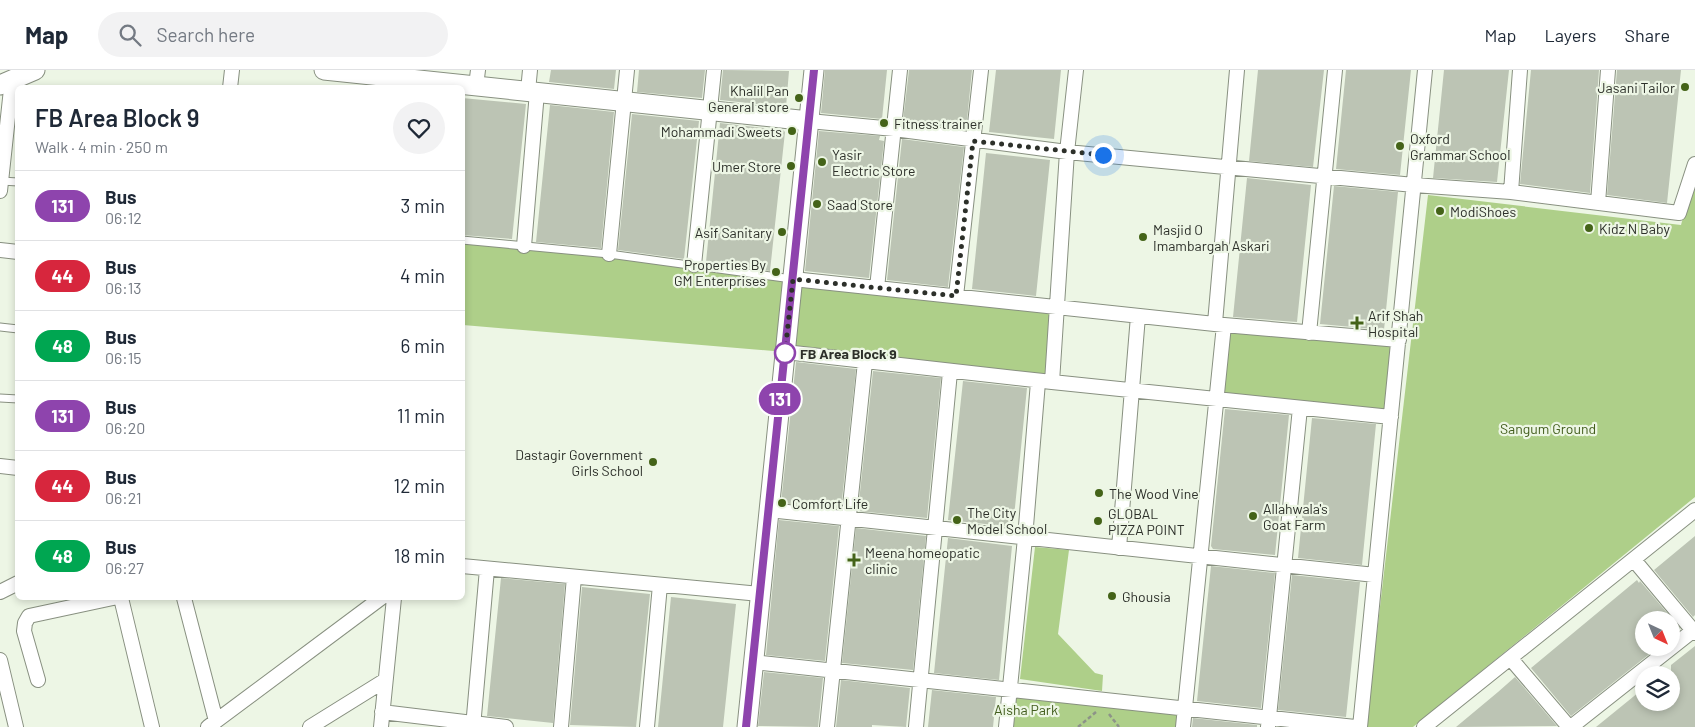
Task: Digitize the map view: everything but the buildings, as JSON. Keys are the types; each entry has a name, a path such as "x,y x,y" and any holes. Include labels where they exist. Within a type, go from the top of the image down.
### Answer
{"street":[{"path":"1,186 13,109 6,82 35,70"},
{"path":"230,85 232,70"},
{"path":"324,70 424,76 442,85 477,78 532,91 894,129 1067,152 1414,185 1511,192 1679,213 1695,164"},
{"path":"524,246 532,91 530,70"},
{"path":"609,254 627,70"},
{"path":"694,265 714,70"},
{"path":"746,727 814,70"},
{"path":"877,288 900,70"},
{"path":"956,296 981,70"},
{"path":"1052,382 1067,152 1076,70"},
{"path":"1183,727 1216,400 1219,324 1237,70"},
{"path":"1309,333 1335,70"},
{"path":"1360,727 1425,70"},
{"path":"1511,192 1520,70"},
{"path":"1598,203 1608,70"},
{"path":"0,250 15,252"},
{"path":"793,279 1058,308 1399,340"},
{"path":"1119,548 1138,316"},
{"path":"785,352 1038,382 1391,417"},
{"path":"828,727 865,362"},
{"path":"916,727 950,372"},
{"path":"1006,727 1038,382"},
{"path":"1269,722 1300,408"},
{"path":"0,466 15,468"},
{"path":"769,510 1375,575"},
{"path":"1424,727 1695,510"},
{"path":"1510,659 1570,727 1694,631 1634,560"},
{"path":"465,566 760,594"},
{"path":"474,725 488,568"},
{"path":"561,727 574,577"},
{"path":"0,592 15,584"},
{"path":"647,727 660,585"},
{"path":"38,680 24,631 29,616 104,600"},
{"path":"120,600 152,727"},
{"path":"184,600 212,724 378,600"},
{"path":"380,727 394,600"},
{"path":"753,662 1185,708 1269,722 1355,727"},
{"path":"1,666 16,727"},
{"path":"310,727 322,722 384,681"},
{"path":"382,712 474,725 506,727"}],"lane":[{"path":"1,186 15,183"},
{"path":"465,240 609,254 793,279"},
{"path":"0,327 15,329"},
{"path":"0,398 15,399"}],"path":[{"path":"1078,727 1103,707"},
{"path":"1108,714 1119,727"}],"green space":[{"name":"Sangum Ground","path":"1695,173 1695,497 1413,727 1366,727 1428,195 1681,225"},
{"path":"465,241 1058,308 1052,382 785,352 465,325"},
{"path":"1224,325 1399,340 1391,417 1217,400"},
{"path":"1035,547 1069,550 1058,634 1095,673 1103,675 1102,691 1020,679"},
{"name":"Aisha Park","path":"1010,689 1185,708 1183,727 1006,727"}],"bus line":[{"name":"131","path":"746,727 814,70"}],"place":[{"name":"Jasani Tailor","path":"1685,87"},
{"name":"Khalil Pan General store","path":"799,98"},
{"name":"Fitness trainer","path":"884,123"},
{"name":"Mohammadi Sweets","path":"792,131"},
{"name":"Oxford Grammar School","path":"1400,146"},
{"name":"Yasir Electric Store","path":"822,162"},
{"name":"Umer Store","path":"791,166"},
{"name":"Saad Store","path":"817,204"},
{"name":"ModiShoes","path":"1440,211"},
{"name":"Kidz N Baby","path":"1589,228"},
{"name":"Asif Sanitary","path":"782,232"},
{"name":"Masjid O Imambargah Askari","path":"1143,237"},
{"name":"Properties By GM Enterprises","path":"776,272"},
{"name":"Arif Shah Hospital","path":"1357,323"},
{"name":"FB Area Block 9","path":"785,353"},
{"name":"Dastagir Government Girls School","path":"653,462"},
{"name":"The Wood Vine","path":"1099,493"},
{"name":"Comfort Life","path":"782,503"},
{"name":"Allahwala's Goat Farm","path":"1253,516"},
{"name":"The City Model School","path":"957,520"},
{"name":"GLOBAL PIZZA POINT","path":"1098,521"},
{"name":"Meena homeopatic clinic","path":"854,560"},
{"name":"Ghousia","path":"1112,596"}],"route":[{"path":"785,353 793,279 956,296 973,141 1103,155"}]}
